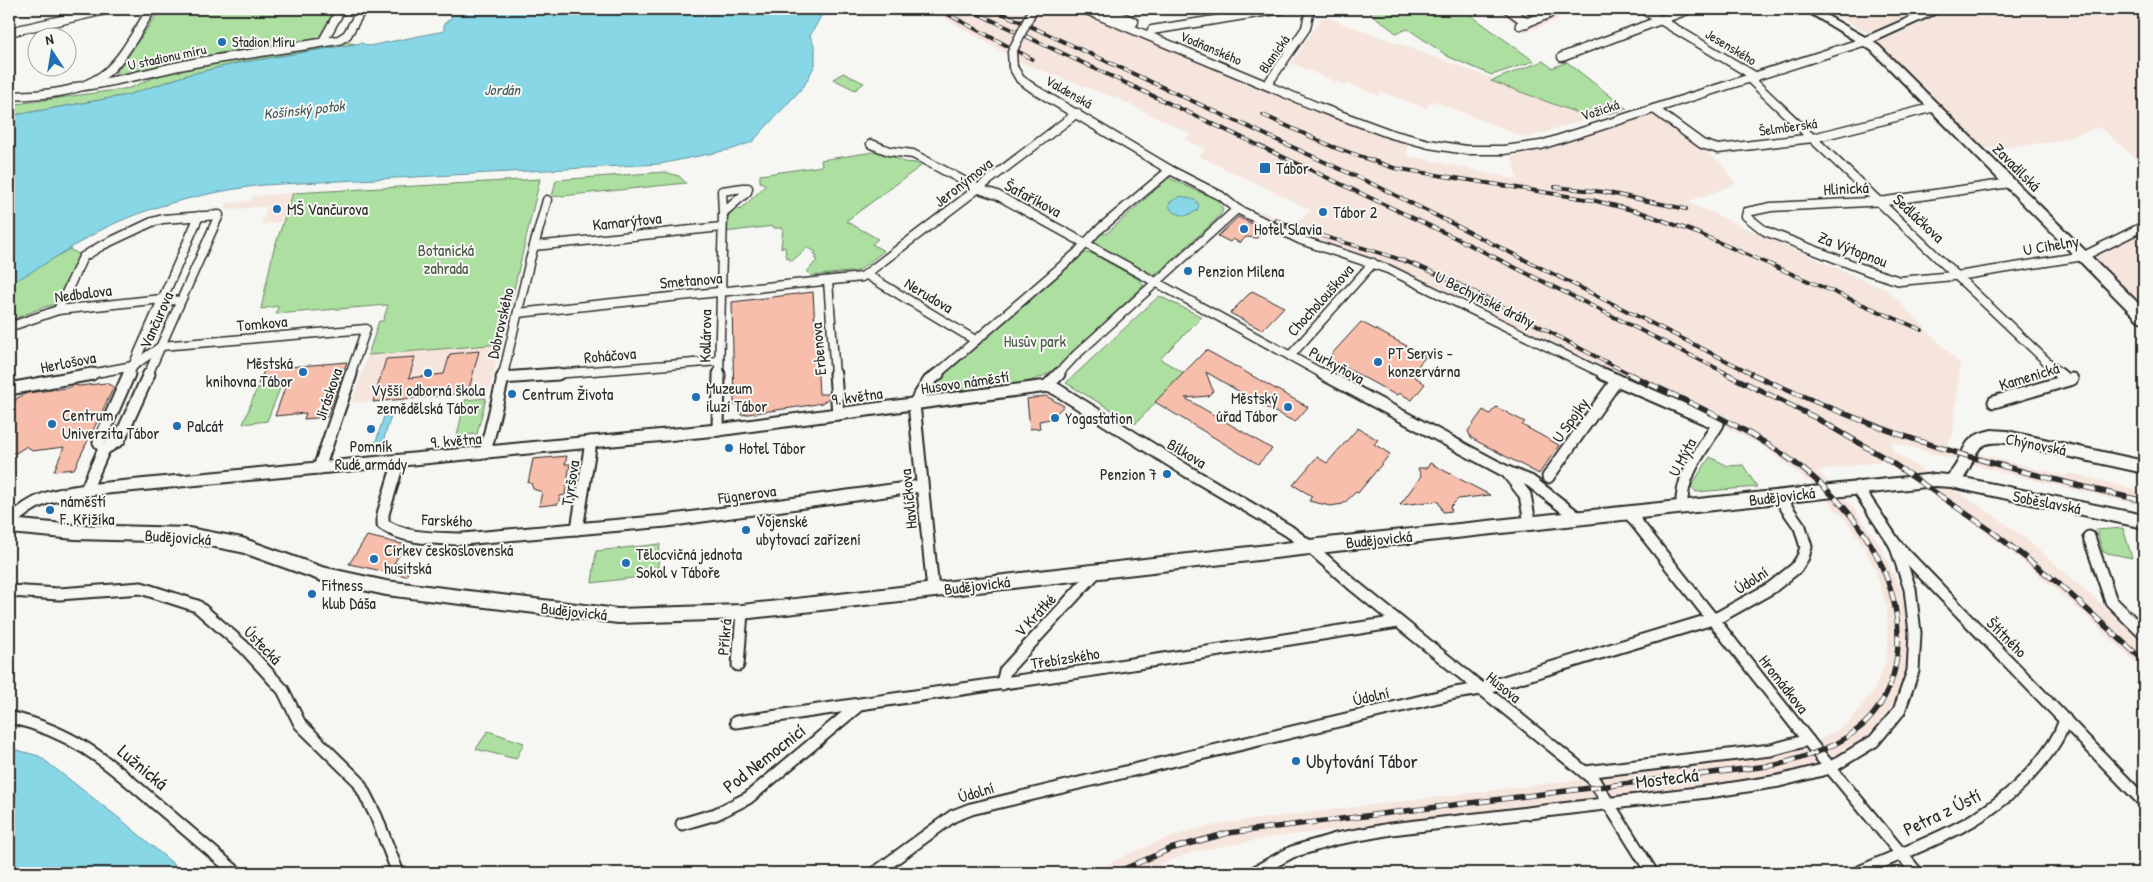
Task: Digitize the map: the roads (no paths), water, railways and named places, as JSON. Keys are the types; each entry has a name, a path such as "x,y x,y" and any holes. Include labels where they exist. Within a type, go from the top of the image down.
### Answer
{"main road":[{"name":"Zavadilská","path":"1808,9 1866,41 1935,107 2144,317"},
{"name":"Vožická","path":"1866,41 1937,9"},
{"name":"Chýnovská","path":"1951,481 1959,475 1973,444 1984,438 1994,436 2007,437 2144,467"},
{"name":"Budějovická","path":"9,525 75,532 189,535 242,545 322,574 360,584 618,616 742,612 1310,547 1857,488 1935,480 1951,481"},
{"name":"Soběslavská","path":"1951,481 2144,522"}],"street":[{"path":"9,32 72,13 110,9"},
{"name":"U stadionu míru","path":"76,87 93,81 109,70 152,9"},
{"path":"323,41 341,9"},
{"name":"U stadionu míru","path":"9,96 38,94 102,84 210,60 265,53 323,41 339,40 347,35 362,9"},
{"name":"Valdenská","path":"1033,9 1012,52 1013,67 1020,79 1170,170"},
{"name":"Vodňanského","path":"1084,9 1149,32"},
{"name":"Vodňanského","path":"1104,9 1149,32 1267,85"},
{"path":"1149,32 1283,9"},
{"name":"Blanická","path":"1267,85 1306,28 1310,9"},
{"path":"1508,9 1523,24 1549,14"},
{"name":"Jesenského","path":"1642,9 1753,78"},
{"path":"1562,57 1690,9"},
{"name":"Vožická","path":"1267,85 1390,134 1428,143 1487,151 1509,151 1541,145 1866,41"},
{"name":"Sedláčkova","path":"1753,78 1879,201 2069,379"},
{"name":"Šelmberská","path":"1654,109 1696,140 1713,149 1813,138 1935,107"},
{"name":"Jeronýmova","path":"867,275 1077,113"},
{"name":"Šafaříkova","path":"871,144 889,151 913,154 979,189 998,195 1085,243"},
{"path":"1047,386 1076,355 1237,209 1221,196 1170,170"},
{"name":"Husovo náměstí","path":"914,404 924,386 1170,170"},
{"name":"Hlinická","path":"1746,216 1747,212 1752,210 1771,207 1879,201 2010,183"},
{"name":"Dobrovského","path":"485,453 534,246 547,200"},
{"name":"U Bechyňské dráhy","path":"1237,209 1301,240 1373,263 1617,380 1718,424"},
{"name":"Kollárova","path":"718,430 723,213"},
{"name":"Vančurova","path":"58,310 79,265 87,254 152,222 163,219 219,215 119,440 104,449 86,490"},
{"name":"Vančurova","path":"104,449 99,442 199,216"},
{"name":"Za Výtopnou","path":"1746,216 1765,231 1894,280 1958,275"},
{"name":"U Cihelny","path":"1958,275 2084,256 2144,226"},
{"name":"Kamarýtova","path":"534,246 722,227"},
{"path":"1085,243 1155,282"},
{"name":"Chocholouškova","path":"1290,356 1373,263"},
{"name":"Smetanova","path":"518,313 828,281 867,275"},
{"name":"Nerudova","path":"867,275 975,340"},
{"name":"Erbenova","path":"828,281 838,414"},
{"name":"Purkyňova","path":"1155,282 1506,472 1522,476 1578,518"},
{"name":"Nedbalova","path":"9,327 58,310 162,299 180,301"},
{"name":"Tomkova","path":"160,346 366,329"},
{"name":"Jiráskova","path":"319,468 366,329"},
{"path":"132,366 160,346"},
{"name":"Roháčova","path":"502,378 720,360"},
{"name":"Herlošova","path":"9,389 132,366"},
{"name":"Kamenická","path":"1994,402 2069,379"},
{"name":"U Spojky","path":"1548,477 1617,380"},
{"name":"Husovo náměstí","path":"914,404 1047,386"},
{"name":"Bílkova","path":"1047,386 1056,389 1187,471 1289,531 1310,547"},
{"name":"9. května","path":"9,525 22,510 35,500 45,496 86,490 718,430 914,404"},
{"name":"Havlíčkova","path":"914,404 933,590"},
{"name":"U Mýta","path":"1682,507 1681,495 1685,480 1718,424"},
{"name":"Tyršova","path":"577,530 592,442"},
{"name":"Farského","path":"399,461 382,521 387,528 393,531 446,539 577,530"},
{"name":"Purkyňova","path":"1506,472 1524,491 1529,500 1530,524"},
{"name":"Fügnerova","path":"577,530 666,521 921,486"},
{"name":"Štítného","path":"1857,488 1895,544 2144,802"},
{"name":"Údolní","path":"875,873 953,816 971,808 1446,695 1481,689 1712,620 1746,605 1800,564 1806,549 1802,534 1779,497"},
{"name":"Hromádkova","path":"1629,513 1830,768 1917,873"},
{"path":"2090,537 2110,601 2144,634"},
{"name":"Mostecká","path":"1253,873 1292,852 1336,839 1391,829 1608,804 1779,781 1830,768 1874,741 1899,710 1912,671 1915,633 1910,589 1895,544"},
{"name":"Husova","path":"1310,547 1398,622 1593,779 1652,873"},
{"name":"V Krátké","path":"1002,684 1005,671 1097,571"},
{"name":"Ústecká","path":"9,591 59,594 141,588 197,606 244,647 283,690 300,724 358,781 376,816 398,873"},
{"name":"Příkrá","path":"738,664 742,612"},
{"name":"Třebízského","path":"736,722 1002,684 1398,622"},
{"name":"Pod Nemocnicí","path":"682,824 705,819 728,810 748,798 859,705"},
{"name":"Lužnická","path":"9,717 33,722 64,734 106,759 237,873"},
{"name":"Petra z Ústí","path":"1857,873 1974,820 1996,806 2016,789 2057,742 2062,731 2064,719"},
{"path":"1585,772 1772,750 1808,740"}],"water":[{"name":"Jordán","path":"455,9 825,9 810,36 815,48 815,65 804,86 752,142 733,149 660,164 263,185 221,191 159,207 120,221 101,230 9,284 9,116 128,95 187,75 238,63 361,43 369,46 444,31 444,24 451,18"},
{"path":"1181,196 1195,200 1199,205 1197,211 1185,216 1173,212 1169,206 1170,202"},
{"path":"384,416 391,416 380,451 373,451"},
{"path":"9,748 39,756 124,822 184,873 9,873"}],"railway":[{"path":"938,9 1032,59"},
{"path":"968,9 1460,240 1730,375"},
{"path":"993,9 1379,187 1755,375"},
{"path":"1263,115 1333,147 1394,168 1592,200 1640,212 1697,233 1922,330"},
{"path":"1555,187 1604,192 1686,209"},
{"path":"1276,220 1388,255 1425,269 1477,293 1632,375"},
{"path":"1115,873 1170,849 1228,833 1776,765 1810,755 1842,740 1862,726 1881,703 1888,690 1898,650 1893,598 1885,573 1859,527 1824,487 1779,452 1731,423 1629,374"},
{"path":"1727,374 1816,418 1885,458 1990,530 2058,583 2144,661"},
{"path":"1752,374 1843,413 1912,439 2013,469 2144,501"}],"place":[{"name":"Stadion Míru","path":"222,42"},
{"name":"Tábor","path":"1265,168"},
{"name":"MŠ Vančurova","path":"277,209"},
{"name":"Tábor 2","path":"1323,212"},
{"name":"Hotel Slavia","path":"1244,229"},
{"name":"Penzion Milena","path":"1188,271"},
{"name":"PT Servis - konzervárna","path":"1378,362"},
{"name":"Městská knihovna Tábor","path":"303,372"},
{"name":"Vyšší odborná škola zemědělská Tábor","path":"428,373"},
{"name":"Centrum Života","path":"512,394"},
{"name":"Muzeum iluzí Tábor","path":"696,397"},
{"name":"Městský úřad Tábor","path":"1288,407"},
{"name":"Yogastation","path":"1055,418"},
{"name":"Centrum Univerzita Tábor","path":"52,424"},
{"name":"Palcát","path":"177,426"},
{"name":"Pomník Rudé armády","path":"371,429"},
{"name":"Hotel Tábor","path":"729,448"},
{"name":"Penzion 7","path":"1167,474"},
{"name":"náměstí F. Křižíka","path":"50,510"},
{"name":"Vojenské ubytovací zařízení","path":"746,530"},
{"name":"Církev československá husitská","path":"374,559"},
{"name":"Tělocvičná jednota Sokol v Táboře","path":"626,563"},
{"name":"Fitness klub Dáša","path":"312,594"},
{"name":"Ubytování Tábor","path":"1296,761"}],"water label":[{"name":"Košínský potok","path":"304,110"}],"park label":[{"name":"Botanická zahrada","path":"446,259"},
{"name":"Husův park","path":"1035,341"}]}
